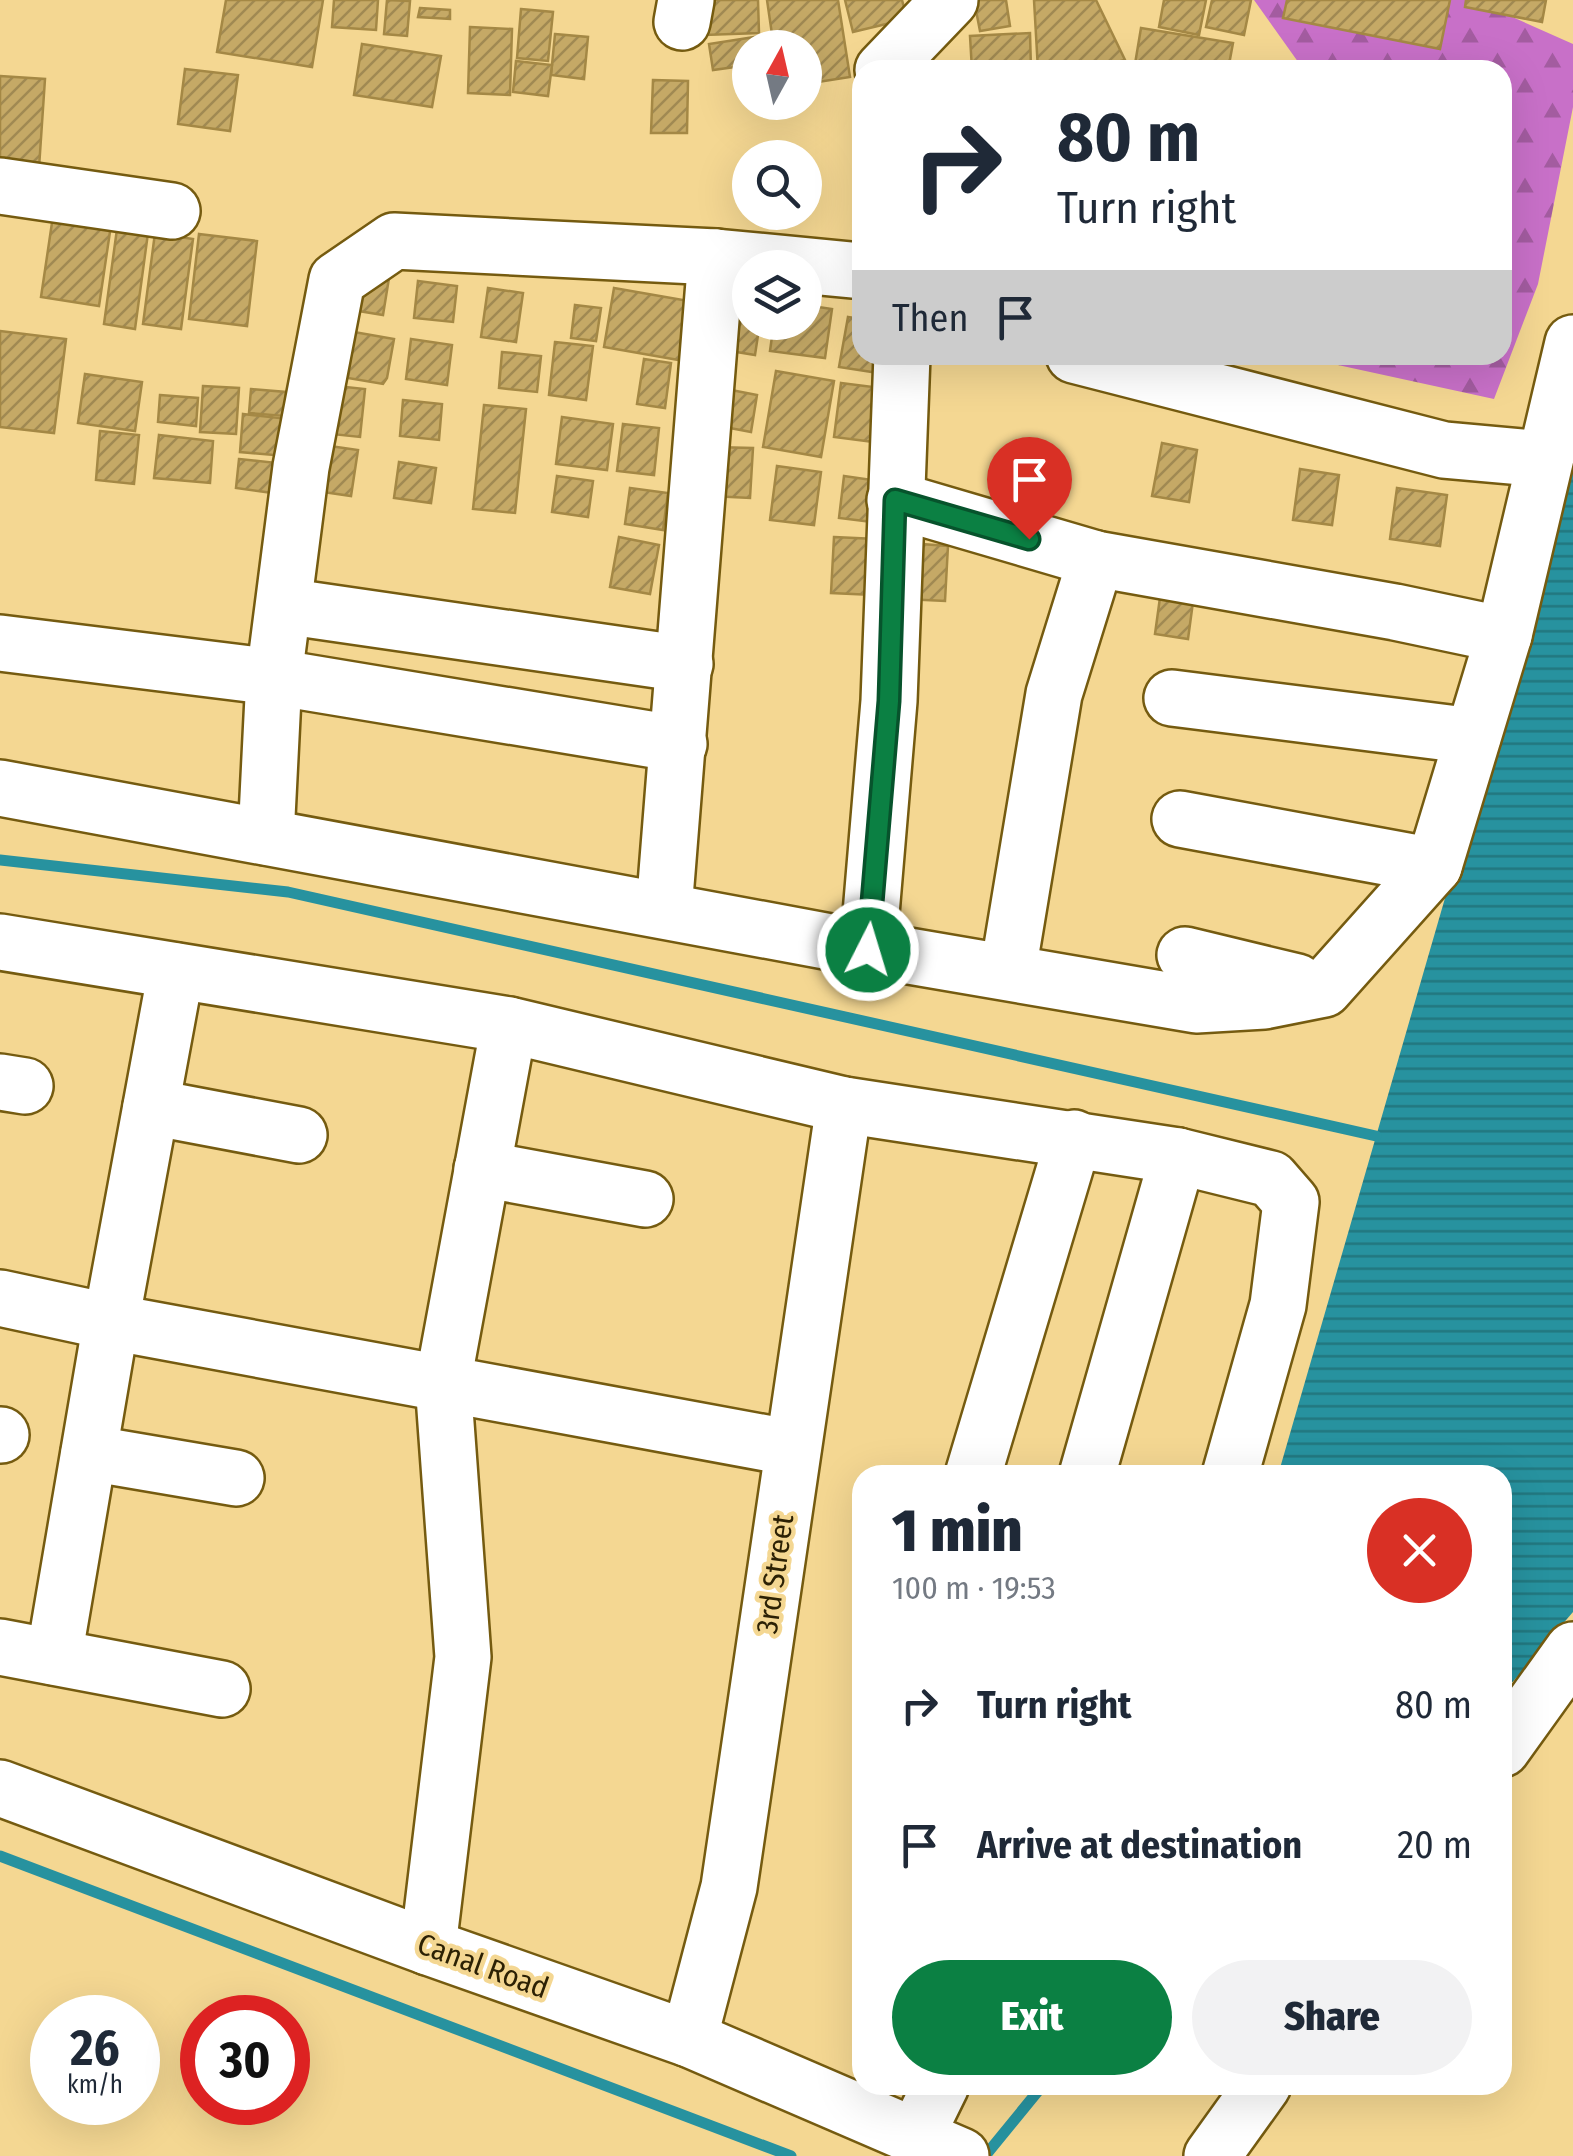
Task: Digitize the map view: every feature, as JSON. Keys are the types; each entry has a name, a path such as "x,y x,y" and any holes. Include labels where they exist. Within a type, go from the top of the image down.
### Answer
{"street":[{"path":"893,60 950,0"},
{"path":"0,186 172,211"},
{"path":"266,837 274,678 301,467 337,280 394,241 716,257 852,270"},
{"path":"664,910 716,257"},
{"path":"0,788 868,950 1196,1005 1264,1000 1324,989 1434,866 1504,635 1573,343"},
{"path":"868,950 889,701 902,365"},
{"path":"1113,365 1444,450 1545,459"},
{"path":"895,500 1096,559 1504,635"},
{"path":"1008,972 1054,694 1096,559"},
{"path":"284,606 685,664"},
{"path":"0,643 274,678 679,744"},
{"path":"1172,698 1473,736"},
{"path":"1180,818 1434,866"},
{"path":"0,942 508,1025 844,1105 1178,1156 1271,1179 1291,1202 1278,1305 1233,1465"},
{"path":"1185,956 1324,989"},
{"path":"54,1657 176,971"},
{"path":"428,1947 462,1657 443,1382 508,1025"},
{"name":"3rd Street","path":"688,2039 729,1887 844,1105"},
{"path":"151,1107 299,1135"},
{"path":"976,1465 1074,1138"},
{"path":"1090,1465 1178,1156"},
{"path":"482,1169 645,1198"},
{"path":"0,1298 793,1448"},
{"path":"89,1452 236,1478"},
{"path":"0,1647 222,1689"},
{"path":"1512,1734 1573,1650"},
{"name":"Canal Road","path":"0,1788 688,2039 939,2146"},
{"path":"939,2146 941,2095"},
{"path":"1212,2156 1256,2095"}],"green space":[{"path":"1254,0 1474,0 1573,44 1573,107 1538,284 1512,352 1512,60 1297,60"},
{"path":"1338,365 1507,365 1494,399"}],"water":[{"path":"1573,456 1573,1612 1512,1683 1512,1465 1281,1465"}],"building":[{"path":"226,0 323,0 312,67 217,52"},
{"path":"334,0 378,0 376,30 332,27"},
{"path":"387,0 410,1 407,36 384,34"},
{"path":"704,0 758,0 759,30 705,35"},
{"path":"767,0 838,0 850,77 822,81 822,30 771,30"},
{"path":"845,0 902,0 907,19 853,32"},
{"path":"974,0 1006,0 1010,26 980,31"},
{"path":"1034,0 1096,0 1125,60 1037,60"},
{"path":"1164,0 1206,0 1199,35 1159,27"},
{"path":"1212,0 1251,0 1244,35 1206,27"},
{"path":"1287,0 1450,0 1440,49 1283,18"},
{"path":"1466,0 1546,0 1542,22 1465,7"},
{"path":"420,8 450,10 450,19 418,17"},
{"path":"521,9 553,12 548,61 517,58"},
{"path":"470,27 512,29 510,95 468,93"},
{"path":"1141,28 1233,43 1230,60 1136,60"},
{"path":"1030,33 1031,60 971,60 970,36"},
{"path":"555,34 588,37 584,79 551,75"},
{"path":"732,40 732,67 713,70 709,44"},
{"path":"362,44 441,56 432,107 354,95"},
{"path":"516,61 552,65 548,96 513,92"},
{"path":"185,69 238,75 230,131 178,124"},
{"path":"0,76 45,79 39,168 0,166"},
{"path":"653,80 688,81 687,133 651,133"},
{"path":"53,216 111,225 99,306 41,297"},
{"path":"117,229 148,233 135,329 104,324"},
{"path":"155,233 193,239 181,329 143,324"},
{"path":"199,234 257,241 247,326 189,319"},
{"path":"352,272 389,278 383,315 346,309"},
{"path":"418,281 457,286 453,322 414,318"},
{"path":"488,288 523,293 516,342 481,337"},
{"path":"614,288 700,303 690,362 604,347"},
{"path":"720,301 732,303 732,340 757,340 755,355 712,348"},
{"path":"575,305 601,308 596,341 571,338"},
{"path":"822,308 832,309 825,358 770,351 772,340 822,340"},
{"path":"848,317 852,318 852,365 886,365 885,374 839,367"},
{"path":"337,329 394,339 383,384 348,378 349,372 330,369"},
{"path":"0,331 66,339 54,433 0,427"},
{"path":"411,339 452,345 447,385 406,379"},
{"path":"555,342 593,346 586,400 549,395"},
{"path":"502,352 541,356 537,392 499,388"},
{"path":"644,359 671,363 665,408 637,404"},
{"path":"776,371 834,381 821,457 763,447"},
{"path":"85,374 142,382 135,431 78,423"},
{"path":"841,383 889,389 882,443 834,437"},
{"path":"327,385 365,389 360,437 322,433"},
{"path":"203,386 239,388 236,434 200,432"},
{"path":"721,388 757,395 751,432 714,425"},
{"path":"251,389 286,392 284,416 249,413"},
{"path":"160,395 198,398 196,426 158,422"},
{"path":"403,400 442,404 439,440 400,436"},
{"path":"484,405 526,409 515,513 473,509"},
{"path":"243,414 289,419 285,456 240,452"},
{"path":"562,417 613,424 607,470 556,464"},
{"path":"623,424 659,428 654,475 617,471"},
{"path":"100,431 139,435 134,484 96,480"},
{"path":"159,435 213,441 210,483 154,478"},
{"path":"1162,443 1197,450 1189,502 1152,496"},
{"path":"323,445 358,450 351,496 316,491"},
{"path":"713,447 753,448 750,498 711,496"},
{"path":"239,459 277,463 273,493 236,488"},
{"path":"399,462 436,468 431,503 394,498"},
{"path":"777,466 821,472 814,525 770,520"},
{"path":"1300,469 1339,475 1332,525 1293,520"},
{"path":"557,476 593,481 588,517 552,512"},
{"path":"844,476 886,482 881,523 839,518"},
{"path":"630,488 668,493 663,530 625,524"},
{"path":"1397,488 1447,495 1440,546 1390,539"},
{"path":"619,537 659,545 650,594 610,587"},
{"path":"834,537 876,539 873,595 831,593"},
{"path":"908,543 948,546 945,601 905,599"},
{"path":"1162,583 1195,587 1188,639 1155,634"}],"waterway":[{"path":"0,860 288,892 1376,1136"},
{"path":"0,1856 791,2156"},
{"path":"985,2156 1035,2095"}],"route":[{"path":"868,950 889,701 895,500 1029,539"}]}
